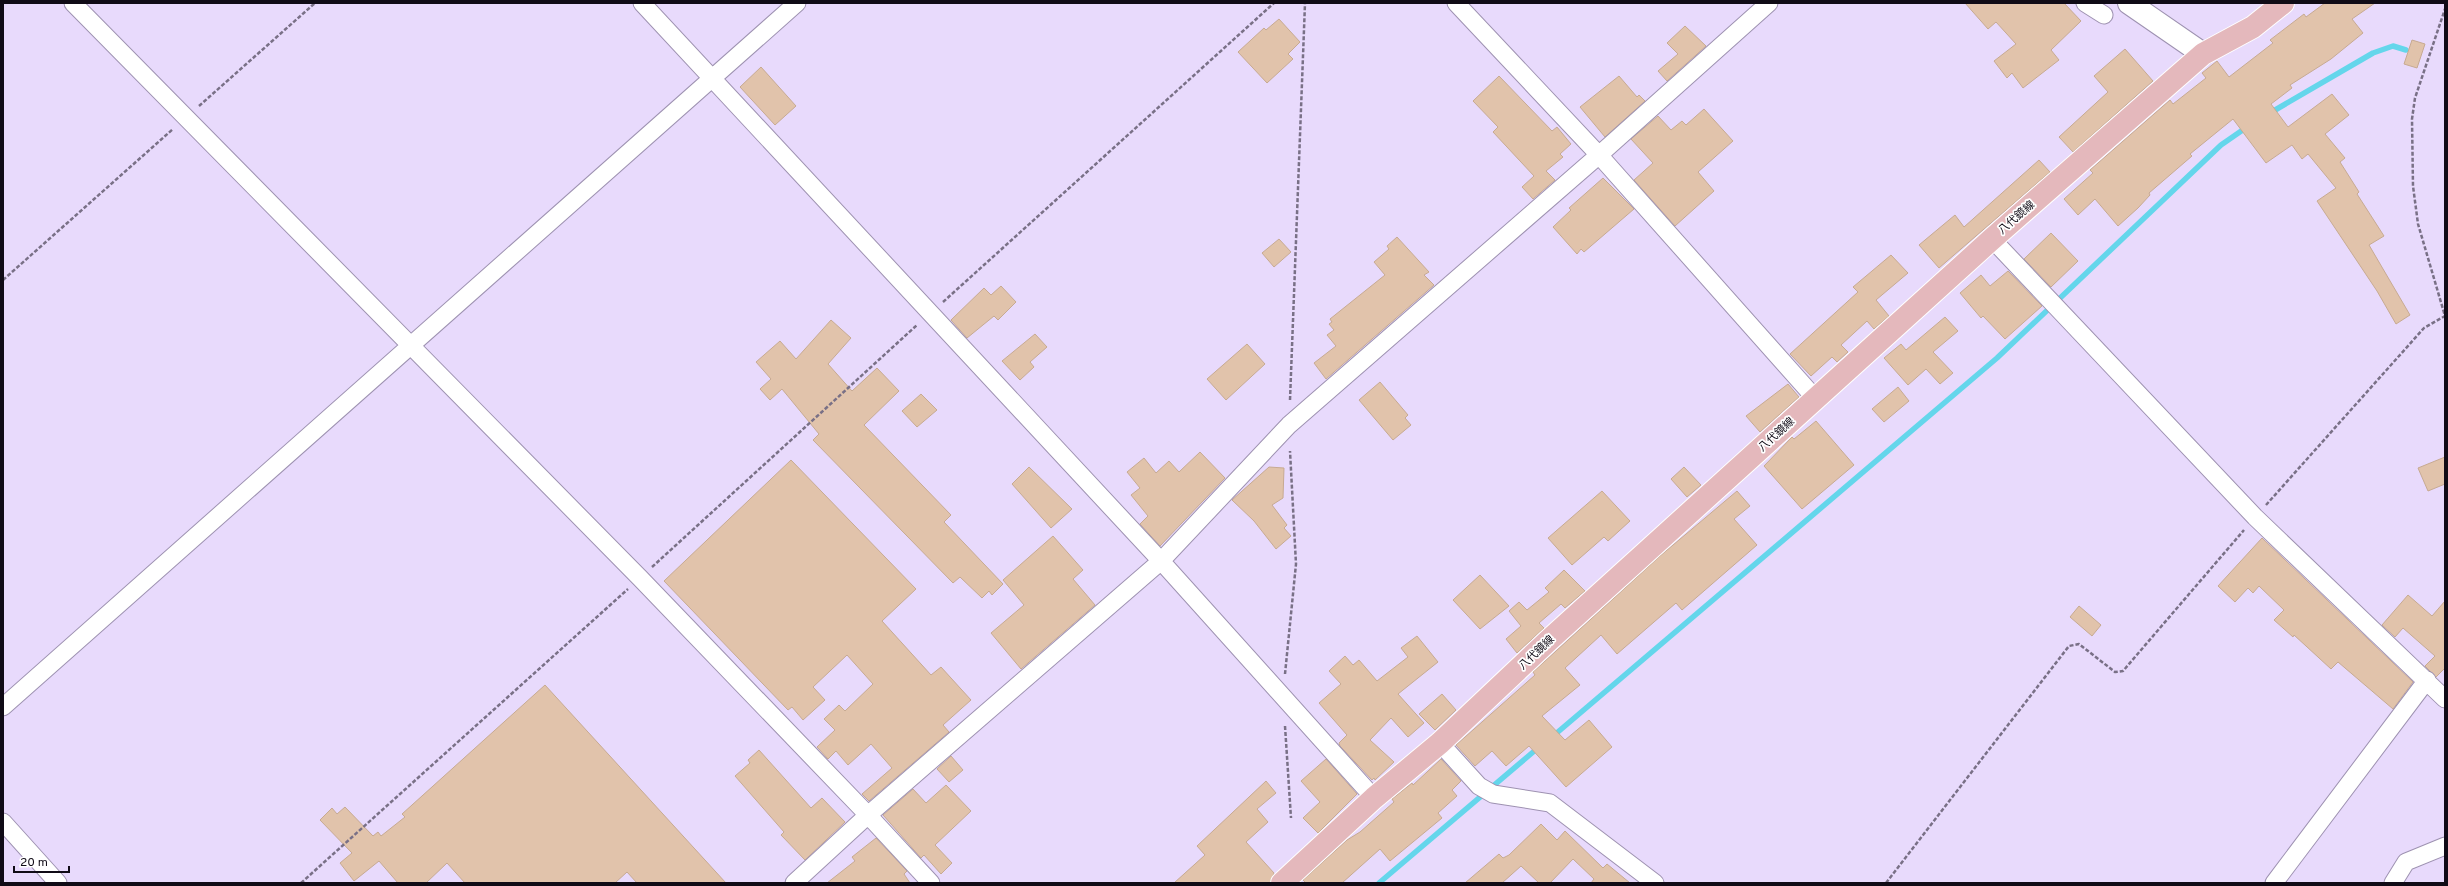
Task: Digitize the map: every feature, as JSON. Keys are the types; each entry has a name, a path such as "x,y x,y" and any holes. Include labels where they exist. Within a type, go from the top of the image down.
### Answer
{"main road":[{"name":"八代鏡線","path":"1282,883 1374,798 1440,743 1548,641 1992,239 2203,54 2253,27 2282,3"}],"street":[{"path":"73,3 409,346 640,578 868,815 931,883"},
{"path":"642,3 1161,561 1374,798"},
{"path":"3,707 797,3"},
{"path":"1456,3 1599,155 1815,398"},
{"path":"794,883 868,815 1161,561 1289,425 1599,155 1769,3"},
{"path":"2085,3 2104,15"},
{"path":"2129,3 2203,54"},
{"path":"1992,239 2256,517 2427,680 2445,699"},
{"path":"2274,883 2427,680"},
{"path":"1440,743 1486,790 1550,803 1655,883"},
{"path":"3,822 58,883"},
{"path":"2393,883 2406,862 2445,846"}],"path":[{"path":"3,280 314,3"},
{"path":"301,883 1274,3"}],"building":[{"path":"1965,3 2064,3 2081,21 2051,50 2059,60 2023,88 2012,73 2007,78 1994,61 2016,44 1996,22 1988,29"},
{"path":"2325,3 2375,3 2352,19 2363,33 2331,59 2290,85 2292,88 2271,104 2288,127 2332,94 2349,115 2325,134 2345,158 2340,162 2359,192 2357,194 2384,236 2369,245 2410,315 2396,324 2377,291 2317,201 2336,188 2308,154 2302,159 2292,145 2266,163 2233,119 2190,154 2192,156 2149,193 2150,195 2138,208 2118,226 2095,199 2078,215 2064,199 2093,173 2090,170 2170,100 2173,104 2206,78 2202,73 2217,61 2229,77 2273,43 2270,40 2304,14 2306,17"},
{"path":"1279,19 1300,42 1288,54 1293,59 1267,83 1238,52 1264,28 1266,30"},
{"path":"1685,26 1706,46 1667,81 1658,71 1678,54 1667,43"},
{"path":"2412,40 2425,44 2417,68 2404,64"},
{"path":"2125,49 2153,81 2073,152 2059,137 2108,92 2094,76"},
{"path":"761,67 796,106 775,125 740,87"},
{"path":"1499,76 1552,131 1557,127 1571,144 1560,154 1563,157 1546,171 1555,180 1533,199 1522,187 1534,176 1493,132 1498,127 1473,101"},
{"path":"1619,76 1637,97 1639,95 1645,101 1605,137 1580,107"},
{"path":"1704,109 1733,141 1698,172 1714,191 1675,226 1634,180 1653,163 1631,139 1658,116 1671,130 1682,121 1686,125"},
{"path":"2039,160 2050,172 1939,268 1919,245 1955,215 1964,227"},
{"path":"1603,178 1634,209 1584,252 1581,249 1577,254 1553,227 1571,210 1569,208"},
{"path":"2051,233 2078,261 2051,287 2024,259"},
{"path":"1397,237 1429,272 1424,275 1434,285 1326,379 1314,363 1336,346 1327,335 1334,330 1329,324 1332,322 1330,319 1385,275 1374,262 1389,249 1387,246"},
{"path":"1279,239 1291,252 1274,267 1262,253"},
{"path":"1891,255 1908,273 1876,300 1889,316 1874,329 1867,321 1841,345 1848,352 1837,362 1832,357 1811,376 1790,354 1858,292 1853,287"},
{"path":"2008,271 2042,306 2005,339 1983,316 1981,318 1960,293 1981,275 1990,286"},
{"path":"1001,286 1016,302 998,320 994,316 967,338 951,320 984,288 991,295"},
{"path":"1945,317 1958,331 1933,352 1953,373 1940,384 1926,369 1908,385 1884,358 1901,344 1906,350"},
{"path":"831,320 851,338 828,364 852,391 877,368 899,391 864,425 951,515 944,522 1003,584 992,595 989,591 982,598 960,577 953,583 813,440 819,434 782,389 770,400 760,389 771,379 756,362 780,341 796,359"},
{"path":"1035,334 1047,347 1030,362 1034,367 1020,380 1002,361"},
{"path":"1247,344 1265,364 1226,400 1207,379"},
{"path":"1380,382 1408,415 1405,418 1411,425 1393,440 1359,400"},
{"path":"1788,384 1799,397 1760,432 1746,416"},
{"path":"1898,387 1909,401 1884,422 1872,409"},
{"path":"921,394 937,410 917,427 902,411"},
{"path":"1816,421 1854,465 1802,509 1764,466 1792,437 1794,439"},
{"path":"1200,452 1225,478 1160,546 1140,524 1148,516 1131,495 1140,488 1127,472 1144,458 1156,473 1169,461 1179,472"},
{"path":"2445,457 2445,484 2428,491 2418,468"},
{"path":"791,460 916,589 882,621 931,675 941,667 971,700 943,725 949,732 869,801 862,794 892,768 871,744 848,765 836,751 828,759 817,747 835,730 824,719 839,705 845,711 873,684 847,655 813,687 825,700 803,720 792,707 788,710 664,581"},
{"path":"1029,467 1072,509 1051,528 1012,484"},
{"path":"1269,467 1284,468 1283,498 1272,505 1287,525 1284,528 1291,536 1276,549 1254,521 1232,500"},
{"path":"1684,467 1701,485 1687,497 1671,479"},
{"path":"1602,491 1630,521 1608,541 1604,537 1572,565 1548,538"},
{"path":"1737,491 1750,506 1734,519 1757,545 1682,610 1676,603 1617,654 1601,635 1565,668 1580,685 1542,716 1565,740 1589,720 1612,747 1566,787 1529,746 1506,766 1492,751 1475,766 1456,745 1535,675 1533,672 1660,556"},
{"path":"1053,536 1083,570 1073,579 1095,605 1021,669 991,633 1024,605 1003,580"},
{"path":"2262,538 2413,682 2393,709 2338,662 2331,669 2294,635 2293,637 2274,620 2284,610 2259,586 2253,593 2248,588 2235,602 2218,586"},
{"path":"1564,570 1585,591 1565,608 1561,604 1539,623 1544,628 1517,653 1506,639 1521,626 1509,611 1519,602 1527,610 1549,592 1545,588"},
{"path":"1480,575 1509,606 1480,629 1453,600"},
{"path":"2408,595 2432,616 2445,601 2445,668 2436,677 2425,666 2435,656 2403,628 2395,637 2382,625"},
{"path":"2079,606 2101,625 2092,636 2070,617"},
{"path":"1417,636 1438,662 1398,694 1424,723 1408,737 1391,718 1370,740 1394,762 1375,780 1374,778 1372,780 1340,746 1339,743 1347,735 1319,703 1341,684 1329,671 1345,656 1353,665 1359,660 1377,681 1408,657 1401,648"},
{"path":"545,685 726,883 637,883 627,872 615,883 465,883 447,863 426,883 398,883 379,861 354,881 340,863 352,853 320,820 332,808 337,814 345,807 373,836 378,832 381,836 405,817 402,814"},
{"path":"1442,694 1456,710 1435,730 1419,714"},
{"path":"759,750 811,808 822,798 845,822 805,860 781,835 784,832 735,776 750,763 748,760"},
{"path":"951,756 963,770 949,782 937,769"},
{"path":"1326,759 1357,794 1318,833 1303,818 1320,802 1301,781"},
{"path":"1441,759 1461,781 1452,790 1457,796 1438,813 1442,818 1390,861 1380,849 1342,883 1306,883 1303,880 1347,840 1360,832 1394,802 1392,799 1412,783 1413,785"},
{"path":"1266,781 1276,793 1257,809 1268,822 1246,842 1274,873 1270,883 1174,883 1205,855 1197,846"},
{"path":"946,785 971,811 935,845 952,863 941,874 924,855 921,858 883,815 913,789 926,803"},
{"path":"1541,824 1557,840 1565,831 1603,868 1607,864 1630,883 1591,883 1594,879 1573,859 1550,883 1539,883 1521,866 1502,883 1465,883 1499,854 1503,858 1509,855"},
{"path":"876,838 907,871 904,874 910,883 827,883 855,861 852,857"}],"waterway":[{"path":"2270,113 2373,53 2393,46 2406,50"},
{"path":"1552,737 1997,358 2221,145 2247,127"},
{"path":"1379,883 1539,747"}]}
